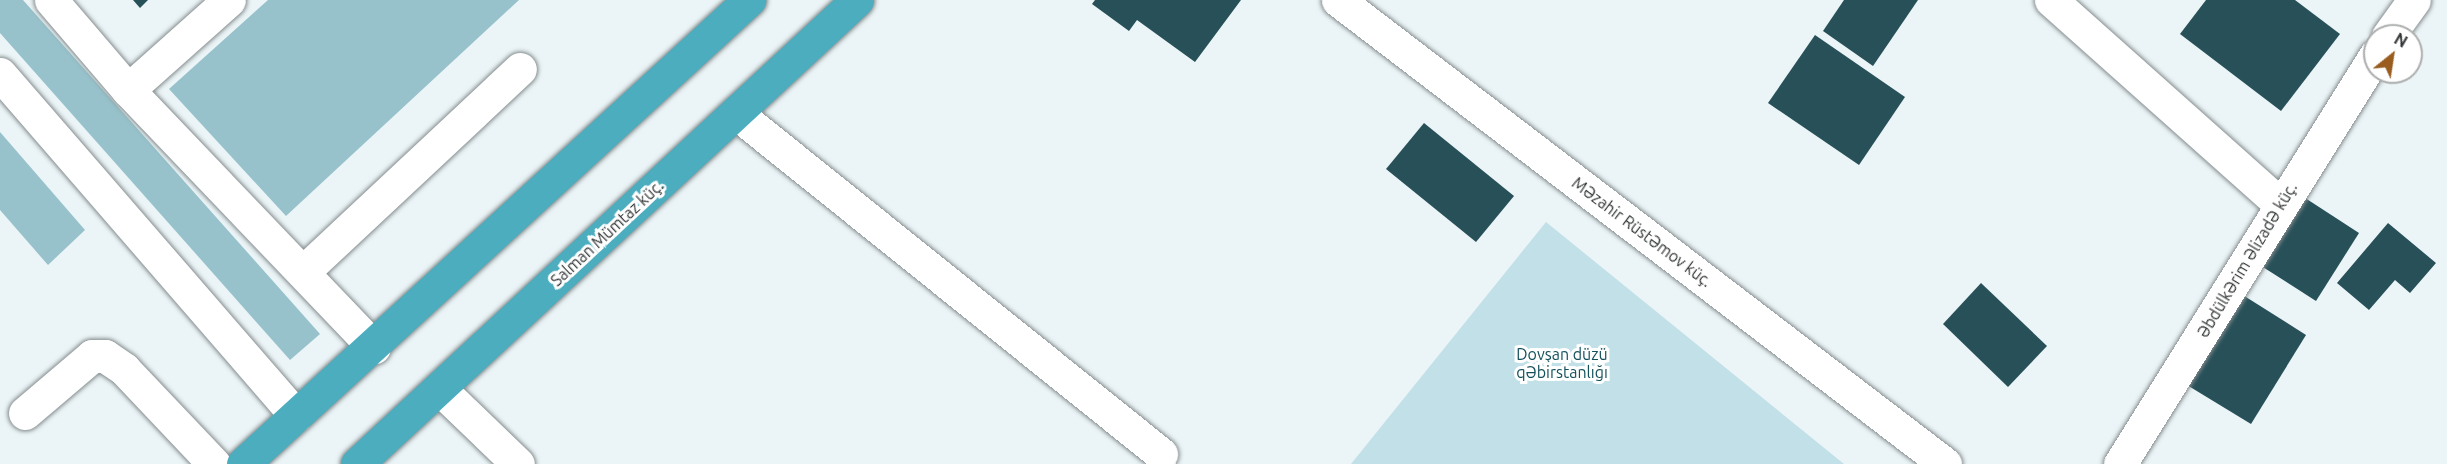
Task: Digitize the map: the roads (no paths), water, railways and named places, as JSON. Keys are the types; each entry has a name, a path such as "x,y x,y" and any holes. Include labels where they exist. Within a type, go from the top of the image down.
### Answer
{"highway":[{"path":"243,464 749,0"},
{"name":"Salman Mümtaz küç.","path":"357,464 857,0"}],"street":[{"path":"51,0 128,90 374,346"},
{"path":"128,90 229,0"},
{"name":"Məzahir Rüstəmov küç.","path":"1338,0 1946,464"},
{"path":"2051,0 2280,204"},
{"path":"2397,24 2414,0"},
{"path":"303,272 520,69"},
{"path":"0,74 296,416"},
{"name":"Əbdülkərim Əlizadə küç.","path":"2120,464 2280,204 2363,75"},
{"path":"736,113 1161,454"},
{"path":"25,413 92,356 105,356 124,369 214,464"},
{"path":"440,389 518,464"}],"park label":[{"name":"Dovşan düzü qəbirstanlığı","path":"1562,363"}]}
